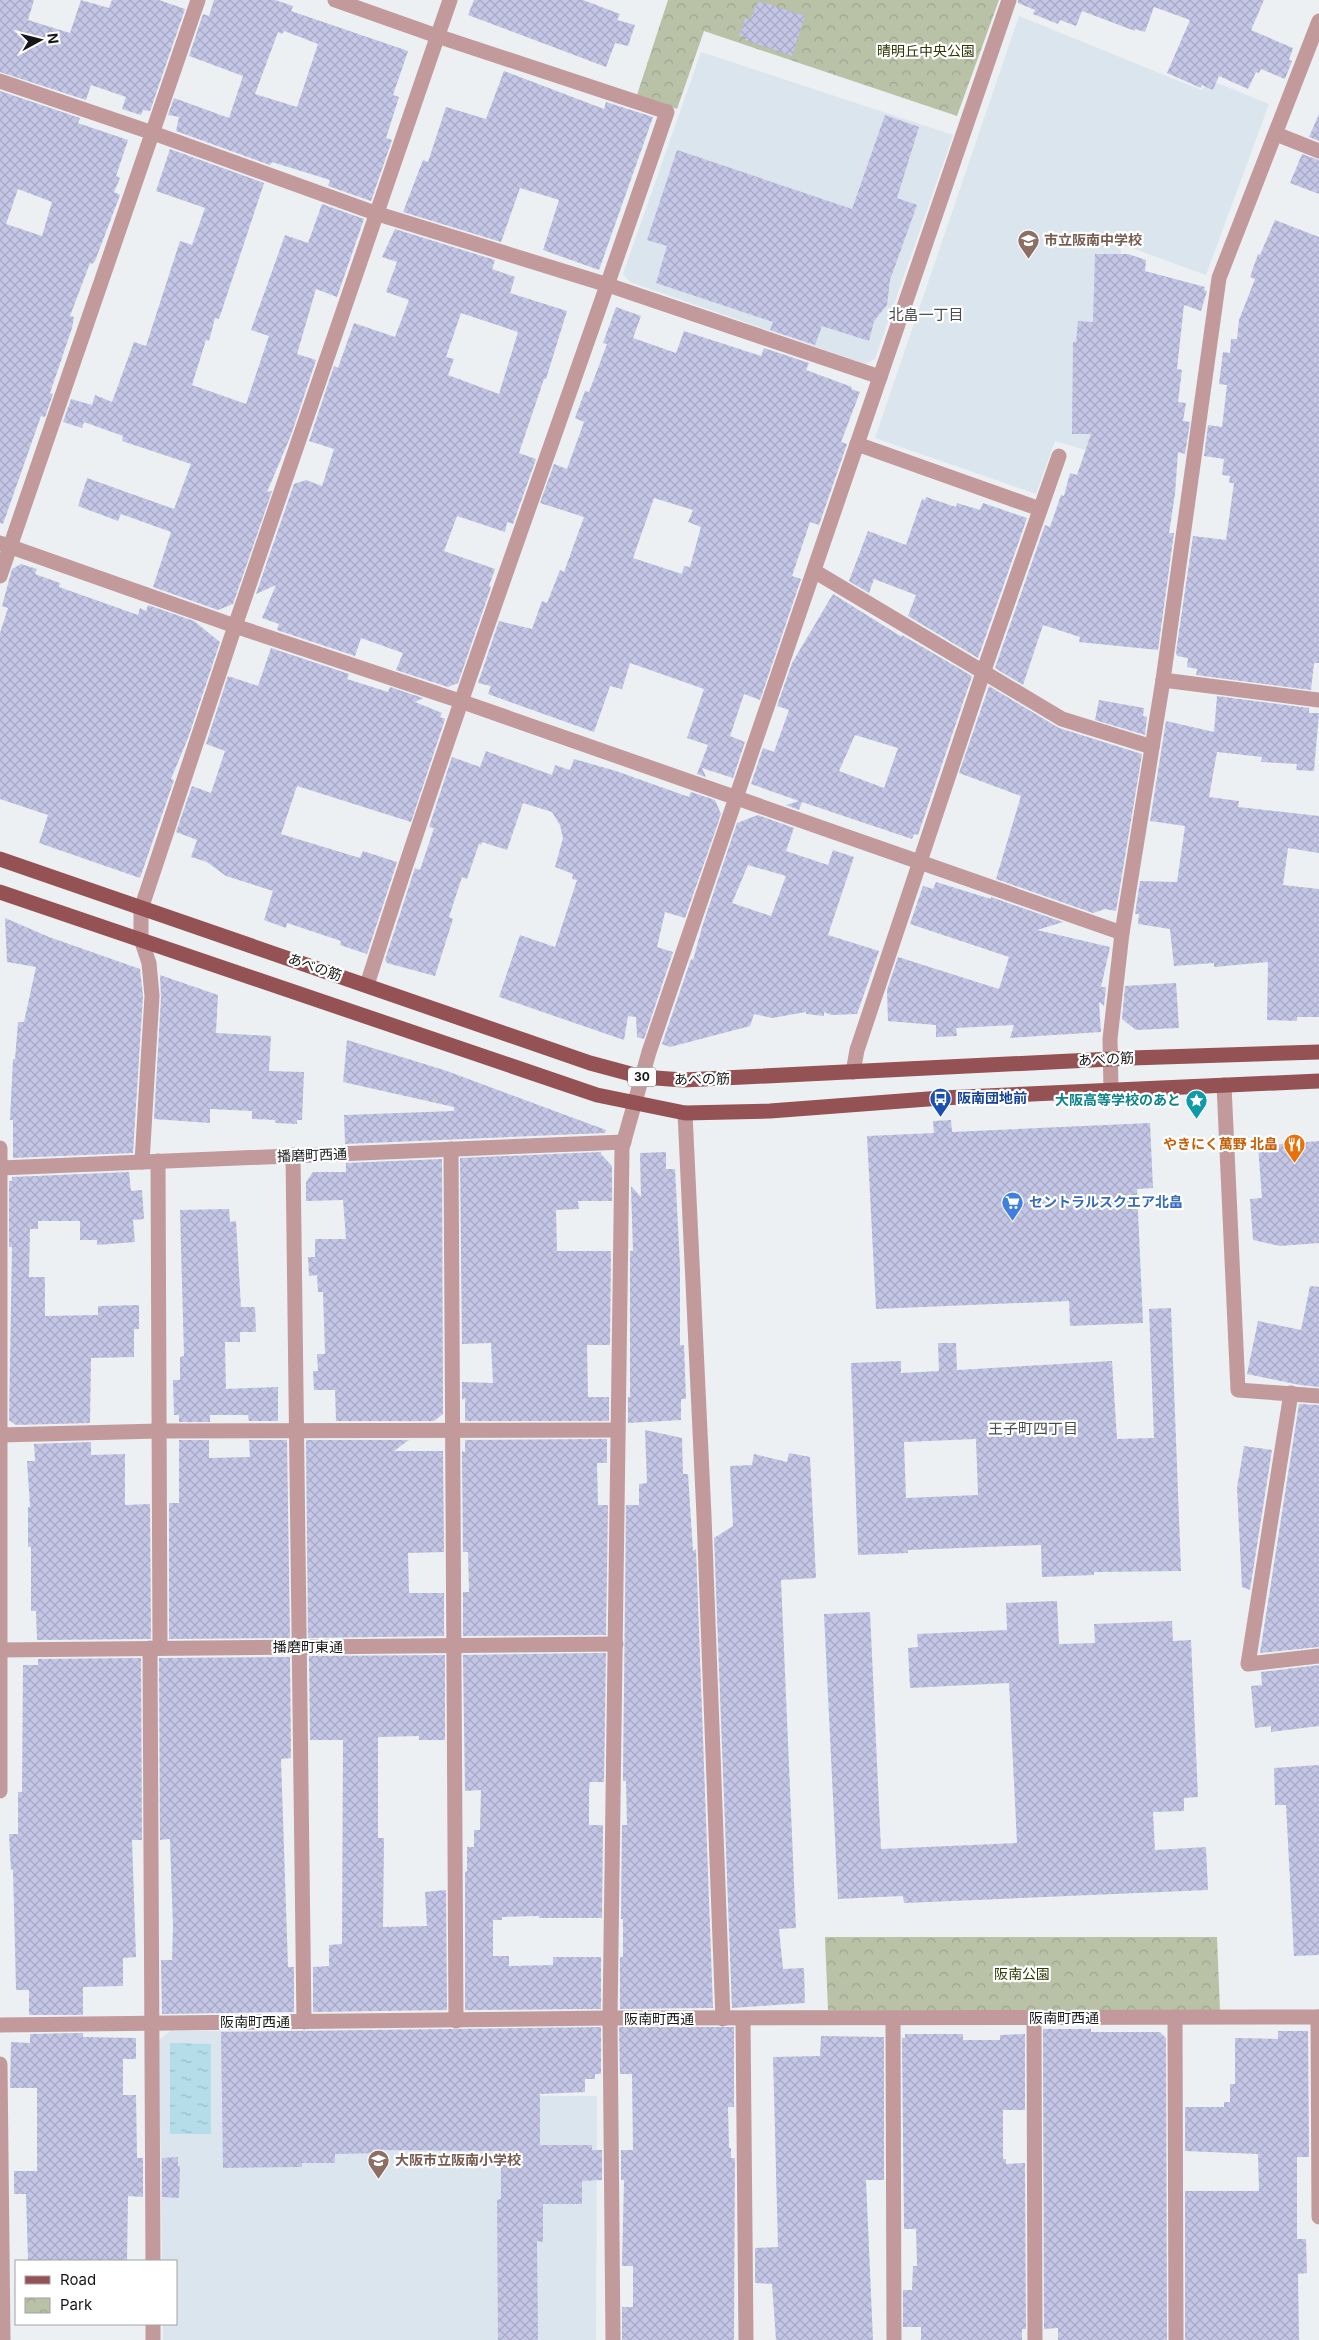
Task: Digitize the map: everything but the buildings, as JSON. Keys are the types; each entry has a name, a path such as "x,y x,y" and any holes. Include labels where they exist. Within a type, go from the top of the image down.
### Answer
{"main road":[{"name":"あべの筋","path":"0,859 590,1063 642,1077 683,1080 1109,1059 1319,1052"},
{"name":"30","path":"0,892 588,1092 635,1104 684,1113 770,1111 941,1098 1319,1081"}],"street":[{"path":"0,576 5,545 153,133 198,0"},
{"path":"335,0 437,36 668,112 460,701 367,985"},
{"path":"142,1162 152,996 149,963 141,939 141,909 375,213 450,0"},
{"path":"613,2340 610,2018 622,1148 642,1077 1009,0"},
{"path":"1112,1090 1109,1059 1110,1039 1122,933 1163,680 1219,278 1319,21"},
{"path":"0,82 153,133 375,213 608,285 880,377"},
{"path":"1276,134 1319,151"},
{"path":"857,444 1040,508"},
{"path":"853,1072 857,1050 984,670 1059,456"},
{"path":"5,545 235,626 460,701 920,864 1122,933"},
{"path":"814,571 984,670 1062,719 1152,747"},
{"path":"1163,680 1319,700"},
{"path":"1224,1085 1238,1390 1319,1396"},
{"path":"684,1113 704,1516 723,2019"},
{"name":"播磨町西通","path":"0,1168 624,1142"},
{"path":"0,1148 0,1791"},
{"path":"451,1149 456,2021"},
{"path":"293,1155 304,2022"},
{"path":"153,2260 152,2023 159,1431 158,1161"},
{"path":"1291,1393 1248,1664 1319,1656"},
{"path":"0,1435 159,1431 618,1430"},
{"name":"播磨町東通","path":"0,1650 616,1644"},
{"path":"1175,2017 1176,2340"},
{"path":"1318,2017 1319,2217"},
{"name":"阪南町西通","path":"0,2025 610,2018 1318,2017"},
{"path":"893,2018 894,2340"},
{"path":"1034,2018 1036,2340"},
{"path":"743,2019 746,2340"},
{"path":"0,2064 3,2340"},
{"path":"153,2325 153,2340"}],"shaded area":[{"name":"市立阪南中学校","path":"1019,16 1201,90 1212,81 1269,104 1206,275 1121,244 1119,460 1055,441 1036,494 875,438"},
{"path":"701,52 953,135 875,359 865,364 630,282 623,274"},
{"name":"大阪市立阪南小学校","path":"170,2031 309,2031 310,2096 597,2096 596,2340 163,2340 163,2325 178,2325 178,2260 162,2260 159,2040"}],"green space":[{"name":"晴明丘中央公園","path":"668,0 999,0 957,116 704,31 677,109 637,95"},
{"name":"阪南公園","path":"825,1937 1217,1937 1220,2011 828,2010"}],"water":[{"path":"170,2043 211,2044 211,2134 170,2134"}],"place":[{"name":"市立阪南中学校","path":"1028,259"},
{"name":"阪南団地前","path":"941,1117"},
{"name":"大阪高等学校のあと","path":"1197,1119"},
{"name":"やきにく萬野 北畠","path":"1294,1163"},
{"name":"セントラルスクエア北畠","path":"1013,1221"},
{"name":"大阪市立阪南小学校","path":"379,2179"}],"district":[{"name":"北畠一丁目","path":"926,315"},
{"name":"王子町四丁目","path":"1033,1429"}]}
